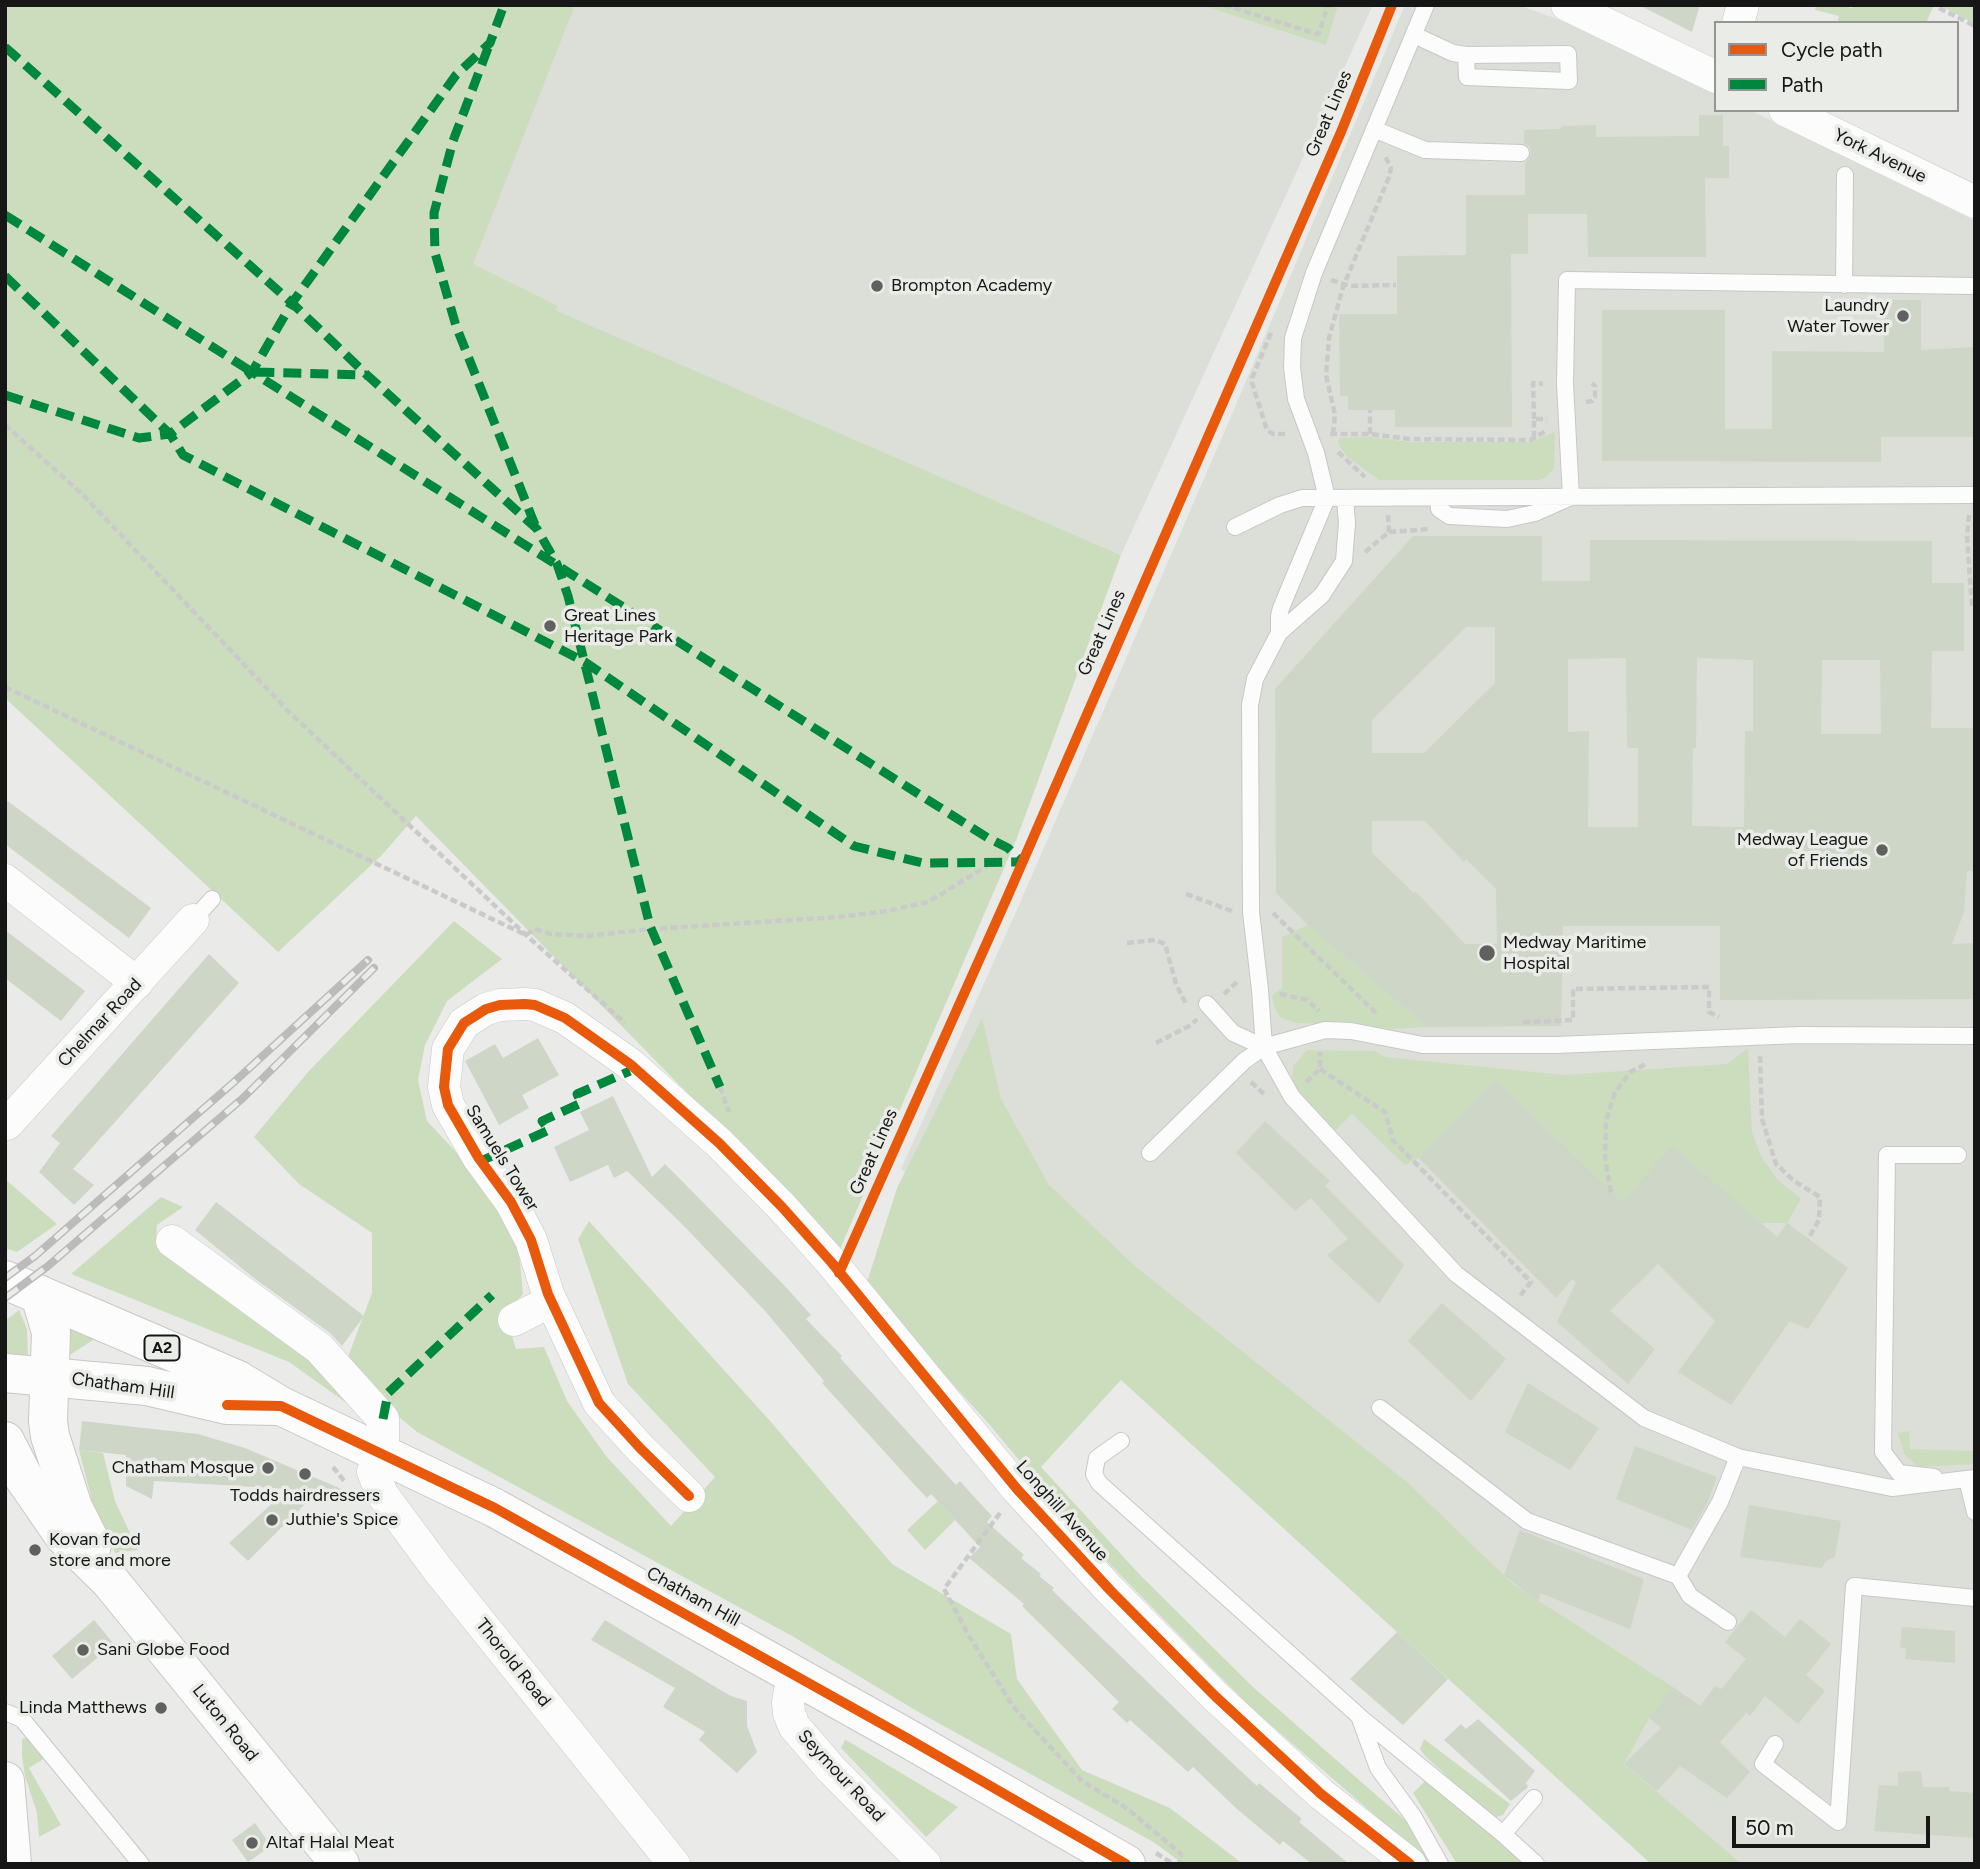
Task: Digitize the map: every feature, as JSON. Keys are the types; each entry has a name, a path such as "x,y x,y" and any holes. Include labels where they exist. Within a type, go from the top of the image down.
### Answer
{"main road":[{"name":"Chatham Hill","path":"5,1280 238,1380 281,1406 495,1508 1126,1864"},
{"name":"Luton Road","path":"40,1295 51,1332 48,1421 50,1436 73,1507 110,1581"},
{"name":"Chatham Hill","path":"5,1373 147,1386 227,1405 281,1406"},
{"name":"Luton Road","path":"5,1441 24,1478 64,1536 110,1581 340,1864"},
{"path":"5,1781 12,1864"}],"street":[{"path":"1567,5 1714,76"},
{"name":"York Avenue","path":"1789,112 1975,202"},
{"path":"5,880 137,984"},
{"name":"Chelmar Road","path":"6,1123 137,984 202,910"},
{"name":"Samuels Tower","path":"689,1496 602,1408 551,1301 538,1256 526,1230 511,1202 463,1133 446,1099 445,1060 453,1038 464,1023 486,1009 509,1004 535,1005 559,1014 585,1030 630,1064 723,1148"},
{"name":"Longhill Avenue","path":"723,1148 832,1263 1017,1489 1110,1590 1215,1696 1321,1794 1410,1864"},
{"name":"Thorold Road","path":"172,1241 319,1348 383,1419 381,1454 373,1472 382,1494 439,1571 674,1864"},
{"path":"514,1320 551,1301"},
{"name":"Seymour Road","path":"797,1676 788,1702 794,1726 831,1769 925,1864"}],"lane":[{"path":"1279,632 1281,608 1328,498 1316,453 1296,399 1292,367 1295,330 1314,273 1426,5"},
{"path":"1414,35 1452,53 1466,55 1568,54 1569,81 1467,77 1466,55"},
{"path":"1376,130 1429,150 1521,153"},
{"path":"1844,285 1845,175"},
{"path":"1571,497 1565,384 1567,280 1975,286"},
{"path":"1235,527 1292,500 1328,498 1975,495"},
{"path":"1345,499 1347,523 1344,561 1322,595 1279,632 1255,679 1250,705 1251,912 1264,1047 1292,1097 1456,1274 1644,1419 1738,1457 1892,1488 1969,1479"},
{"path":"1208,1006 1233,1033 1264,1047"},
{"path":"1150,1153 1244,1061 1264,1047 1325,1030 1351,1031 1423,1045 1556,1045 1761,1036 1975,1036"},
{"path":"1958,1155 1887,1155 1883,1452 1899,1473 1969,1479"},
{"path":"1380,1408 1527,1521 1678,1576 1690,1596 1728,1622"},
{"path":"1121,1441 1097,1458 1094,1474 1099,1483 1359,1716 1536,1864"},
{"path":"1678,1576 1720,1502 1738,1457"},
{"path":"1969,1479 1975,1512"},
{"path":"1775,1744 1763,1764 1838,1822 1854,1586 1975,1598"},
{"path":"5,1712 22,1720 141,1864"},
{"path":"1359,1716 1378,1768 1413,1816 1440,1864"},
{"path":"1503,1834 1535,1798"}],"path":[{"path":"1224,5 1317,34 1328,5"},
{"path":"1939,8 1975,26"},
{"path":"1393,137 1385,157 1391,168 1389,177 1344,284 1331,328 1326,375 1335,415 1333,437 1370,435 1409,439 1535,438 1550,429"},
{"path":"1314,273 1344,284 1396,285"},
{"path":"1535,438 1533,383 1543,384"},
{"path":"1583,405 1594,399 1595,386 1591,383"},
{"path":"1370,410 1370,435"},
{"path":"1534,419 1554,421"},
{"path":"5,425 82,495 289,712 526,935 630,1028"},
{"path":"1334,446 1371,481"},
{"path":"1972,608 1967,536 1969,512 1975,512"},
{"path":"1362,562 1365,552 1389,532 1432,528"},
{"path":"1967,536 1975,536"},
{"path":"5,687 526,935"},
{"path":"526,935 535,929 551,934 586,936 887,911 928,902 992,863"},
{"path":"1264,905 1382,1020"},
{"path":"1156,1043 1191,1026 1241,975"},
{"path":"1520,1022 1573,1020 1573,989 1709,986"},
{"path":"1761,1036 1762,1119 1776,1164 1794,1181 1821,1197 1819,1220 1808,1239"},
{"path":"1747,1054 1760,1055"},
{"path":"1611,1192 1605,1158 1606,1120 1615,1093 1630,1072 1658,1060"},
{"path":"1320,1069 1385,1112 1393,1140 1531,1282"},
{"path":"720,1087 731,1115"},
{"path":"327,1460 352,1491"},
{"path":"1017,1489 944,1589 969,1636 1015,1709 1083,1782 1125,1807 1181,1854 1180,1864"}],"shaded area":[{"name":"Brompton Academy","path":"572,5 1373,5 1121,555 573,319 471,265"},
{"name":"Medway Maritime Hospital","path":"1405,5 1519,5 1571,24 1714,93 1714,112 1754,112 1975,221 1975,1863 1742,1864 1280,1475 901,1169 1016,912 1232,414"}],"green space":[{"name":"Great Lines Heritage Park","path":"5,5 575,5 473,264 558,306 556,310 575,319 1121,555 1017,838 840,1249 416,816 381,856 278,952 5,698"},
{"path":"1201,5 1338,5 1326,45"},
{"path":"1816,5 1852,8 1853,5 1934,5 1927,21 1838,21 1839,16 1815,10"},
{"path":"1941,5 1975,5 1975,24 1941,6"},
{"path":"1555,432 1554,468 1545,478 1539,480 1379,480 1348,457 1338,441 1340,438 1370,437 1409,442 1530,442"},
{"path":"454,921 502,959 447,1001 425,1045 418,1080 427,1121 484,1182 519,1252 523,1294 505,1313 516,1349 544,1347 567,1401 606,1456 671,1526 715,1477 628,1384 578,1239 589,1221 771,1422 892,1564 1011,1634 1017,1679 1082,1770 1170,1808 1243,1864 1183,1864 1155,1843 915,1710 792,1636 417,1432 345,1365 372,1293 372,1233 299,1184 254,1137 308,1072"},
{"path":"1308,925 1427,1027 1392,1029 1297,1023 1281,1018 1272,997 1282,988 1282,937"},
{"path":"982,1018 1001,1099 1049,1185 1136,1267 1408,1483 1514,1585 1673,1687 1649,1718 1624,1764 1742,1864 1651,1864 1121,1380 1041,1467 1141,1576 1253,1687 1406,1821 1423,1845 1431,1864 1250,1707 1081,1535 989,1424 862,1284 868,1279 897,1188"},
{"path":"1748,1048 1752,1132 1761,1156 1777,1179 1801,1199 1787,1223 1760,1223 1622,1202 1496,1079 1419,1158 1405,1165 1352,1114 1334,1132 1292,1097 1293,1066 1307,1050 1375,1051 1385,1057 1564,1075 1727,1064"},
{"path":"5,1179 57,1224 17,1252 5,1248"},
{"path":"161,1197 183,1207 157,1225 156,1241 336,1377 348,1404 289,1362 71,1274"},
{"path":"19,1310 27,1329 28,1358 5,1359 5,1321"},
{"path":"62,1323 95,1339 68,1356"},
{"path":"1909,1431 1910,1449 1975,1451 1975,1464 1918,1467 1905,1455 1898,1433"},
{"path":"79,1450 103,1453 115,1501 138,1550 115,1553 94,1508"},
{"path":"938,1501 955,1520 925,1550 907,1530"},
{"path":"30,1737 45,1758 29,1768 61,1825 39,1837 37,1813 25,1776 22,1756 22,1739"},
{"path":"1424,1739 1510,1804 1503,1815 1496,1817 1488,1814 1425,1756 1420,1749"},
{"path":"845,1740 958,1807 926,1837 841,1748"},
{"path":"1426,1780 1528,1864 1457,1864 1413,1793"}],"building":[{"path":"1639,5 1700,5 1692,32"},
{"path":"1699,115 1723,115 1723,146 1729,146 1729,178 1705,178 1706,257 1588,257 1587,214 1528,214 1528,254 1511,254 1512,427 1395,427 1395,410 1348,410 1348,396 1340,396 1339,314 1397,314 1397,256 1466,255 1466,195 1525,195 1525,163 1531,153 1530,147 1524,143 1524,130 1596,125 1596,137 1699,136"},
{"path":"1884,300 1921,300 1921,350 1975,347 1975,437 1881,437 1881,462 1602,461 1602,310 1725,310 1725,429 1772,429 1772,351 1884,352"},
{"path":"1413,536 1542,536 1542,581 1590,581 1590,540 1932,541 1932,583 1964,583 1964,651 1932,651 1931,728 1975,728 1975,871 1967,871 1964,912 1952,944 1975,943 1975,999 1720,1000 1720,926 1563,926 1561,1026 1427,1027 1308,925 1276,893 1275,689","holes":["1466,627 1495,627 1495,683 1424,753 1372,753 1372,720","1626,658 1627,748 1638,748 1638,827 1588,827 1589,731 1568,732 1568,659","1697,658 1753,660 1753,731 1745,731 1744,827 1692,826 1693,748 1696,748","1822,660 1880,660 1881,734 1821,734","1372,821 1425,821 1464,862 1466,859 1496,889 1497,944 1465,944 1415,891 1414,893 1372,853"]},
{"path":"5,799 151,908 129,938 5,844"},
{"path":"5,930 85,991 61,1021 5,978"},
{"path":"209,954 239,983 73,1169 94,1185 74,1205 39,1172 60,1143 51,1136"},
{"path":"538,1038 559,1075 522,1095 529,1108 499,1125 465,1061 495,1044 503,1058"},
{"path":"1496,1079 1622,1202 1672,1146 1777,1237 1787,1223 1848,1268 1808,1329 1790,1321 1731,1405 1678,1372 1715,1321 1658,1264 1610,1311 1655,1349 1628,1384 1557,1322 1576,1282 1572,1279 1556,1298 1419,1158"},
{"path":"613,1096 652,1177 665,1164 783,1284 811,1315 806,1319 842,1356 840,1358 956,1485 960,1481 992,1516 987,1522 1024,1555 1021,1558 1041,1574 1039,1576 1054,1588 1052,1590 1257,1786 1259,1783 1302,1819 1299,1822 1349,1864 1312,1864 1283,1841 1280,1845 1193,1767 1188,1772 1130,1720 1127,1723 1112,1709 1119,1702 1022,1606 1024,1604 969,1558 980,1547 931,1494 927,1498 911,1481 822,1383 824,1381 765,1311 627,1171 614,1178 608,1165 570,1182 554,1147 589,1130 580,1112"},
{"path":"1265,1121 1330,1181 1325,1186 1404,1265 1379,1304 1327,1255 1348,1239 1311,1198 1295,1211 1236,1153"},
{"path":"216,1202 364,1316 342,1346 330,1333 254,1278 195,1230"},
{"path":"1442,1303 1506,1359 1471,1401 1408,1341"},
{"path":"1528,1383 1599,1428 1570,1470 1505,1432"},
{"path":"82,1421 198,1434 245,1448 344,1490 343,1493 318,1491 248,1561 229,1543 288,1489 154,1481 152,1499 126,1486 126,1455 79,1450"},
{"path":"1635,1446 1717,1477 1707,1504 1692,1530 1616,1499"},
{"path":"1749,1505 1841,1521 1835,1557 1826,1561 1822,1568 1740,1557"},
{"path":"1520,1530 1644,1579 1630,1629 1540,1593 1538,1602 1504,1575"},
{"path":"1751,1610 1785,1637 1800,1619 1831,1644 1806,1675 1825,1691 1798,1724 1765,1696 1750,1716 1746,1713 1720,1742 1750,1772 1727,1798 1680,1766 1657,1791 1624,1764 1661,1728 1649,1718 1673,1687 1700,1706 1715,1686 1721,1689 1746,1659 1725,1642"},
{"name":"Sani Globe Food","path":"94,1620 114,1644 72,1679 52,1656"},
{"path":"605,1620 731,1696 747,1701 747,1726 757,1752 737,1773 699,1740 705,1732 663,1707 675,1688 591,1640"},
{"path":"1902,1627 1955,1631 1955,1663 1905,1659 1906,1648 1900,1648"},
{"path":"1397,1632 1448,1679 1403,1725 1350,1679"},
{"path":"1478,1719 1535,1771 1526,1783 1528,1787 1511,1801 1444,1740 1461,1724 1466,1729"},
{"path":"1921,1771 1923,1787 1949,1787 1949,1791 1975,1793 1975,1838 1874,1831 1879,1785 1898,1786 1898,1772"},
{"name":"Altaf Halal Meat","path":"255,1823 271,1846 248,1862 232,1840"}],"railway":[{"path":"5,1278 35,1256 234,1082 368,960"},
{"path":"5,1298 48,1266 243,1098 374,968"}],"marked path":[{"path":"5,276 170,434 252,372 292,303 456,75 490,43 504,5"},
{"path":"5,47 292,303 537,529 557,564 568,596 650,926 720,1087"},
{"path":"488,48 453,141 434,213 435,253 456,326 535,525"},
{"path":"5,215 252,372 367,375"},
{"path":"5,395 139,438 170,434 183,455 585,662 854,846 923,863 1022,862 1008,848 988,838 252,372"},
{"path":"481,1161 549,1130 542,1121 581,1103 577,1094 630,1071"},
{"path":"383,1419 388,1393 492,1295"}],"cycle path":[{"name":"Great Lines","path":"839,1273 1006,900 1341,132 1392,5"},
{"path":"689,1496 599,1403 548,1294 531,1240 511,1202 478,1157 448,1105 444,1087 448,1049 464,1023 486,1009 500,1005 535,1005 565,1018 630,1064 719,1143 832,1263 1017,1489 1110,1590 1215,1696 1321,1794 1410,1864"},
{"path":"227,1405 281,1406 495,1508 907,1738 1126,1864"}],"place":[{"name":"Brompton Academy","path":"877,286"},
{"name":"Laundry Water Tower","path":"1903,316"},
{"name":"Great Lines Heritage Park","path":"550,626"},
{"name":"Medway League of Friends","path":"1882,850"},
{"name":"Medway Maritime Hospital","path":"1487,953"},
{"name":"Chatham Mosque","path":"268,1468"},
{"name":"Todds hairdressers","path":"305,1474"},
{"name":"Juthie's Spice","path":"272,1520"},
{"name":"Kovan food store and more","path":"35,1550"},
{"name":"Sani Globe Food","path":"83,1650"},
{"name":"Linda Matthews","path":"161,1708"},
{"name":"Altaf Halal Meat","path":"252,1843"}]}
